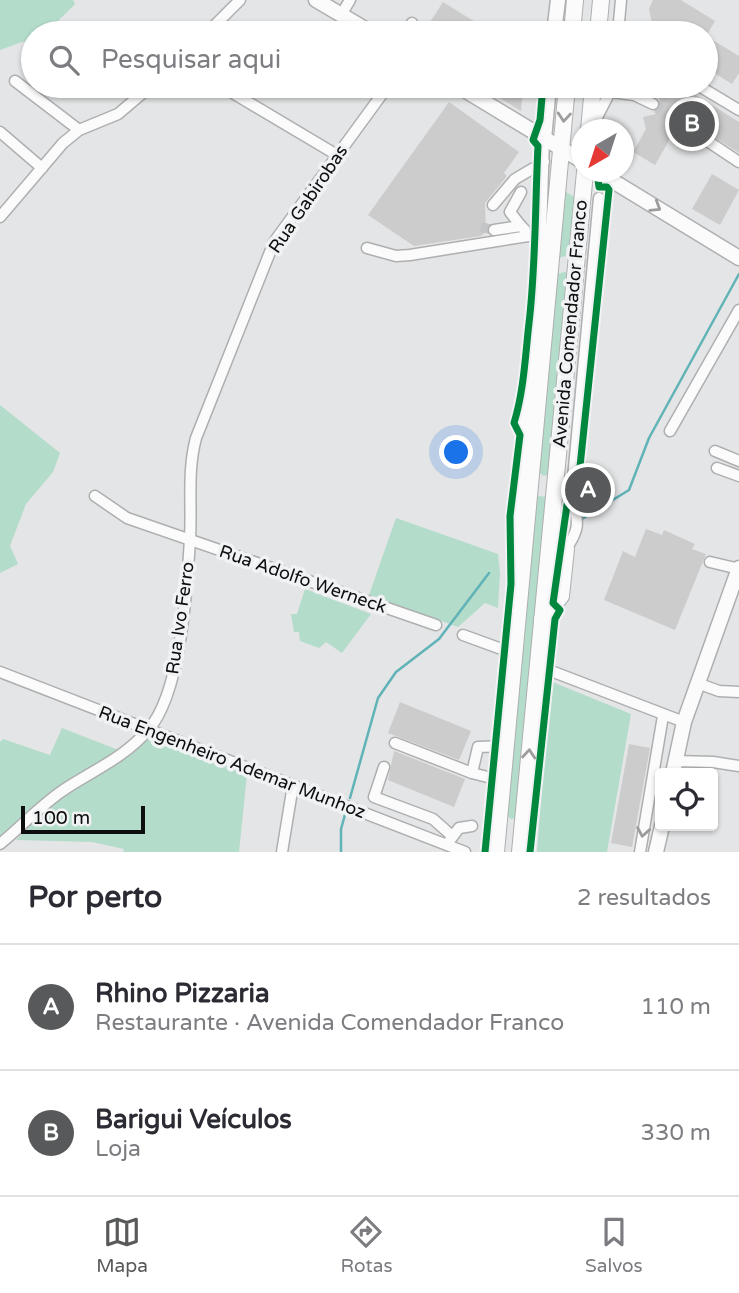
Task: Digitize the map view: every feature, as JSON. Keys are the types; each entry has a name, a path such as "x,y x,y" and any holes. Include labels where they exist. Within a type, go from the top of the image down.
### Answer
{"highway":[{"path":"573,21 575,0"},
{"path":"599,21 601,0"},
{"name":"Avenida Comendador Franco","path":"496,852 566,98"},
{"path":"591,119 592,98"},
{"name":"Avenida Comendador Franco","path":"520,852 584,182"},
{"path":"550,267 566,264 574,268 575,275"},
{"path":"530,480 536,487 544,490 555,484"},
{"path":"542,619 561,596 566,550 551,531"},
{"path":"500,817 510,831 520,828 523,822"}],"main road":[{"path":"316,0 351,21"},
{"path":"556,21 558,0"},
{"path":"477,98 571,155"},
{"name":"Avenida Comendador Franco","path":"544,139 548,98"},
{"path":"614,182 739,258"},
{"path":"674,767 684,722 739,568"},
{"path":"656,852 661,831"}],"street":[{"path":"219,21 240,0"},
{"path":"341,15 350,0"},
{"path":"619,21 621,0"},
{"path":"15,81 21,86"},
{"path":"718,97 739,110"},
{"path":"37,98 79,130"},
{"path":"0,217 79,130 118,114 137,98"},
{"path":"241,98 337,155"},
{"name":"Rua Gabirobas","path":"196,438 274,242 379,98"},
{"path":"596,119 607,98"},
{"path":"640,98 653,104"},
{"path":"0,132 42,168"},
{"path":"694,132 739,162"},
{"name":"Avenida Comendador Franco","path":"522,562 515,545 517,496 536,234 543,190 544,139"},
{"path":"493,205 509,185 544,162"},
{"path":"509,185 521,192 543,190"},
{"path":"521,192 510,212 521,226 536,234"},
{"name":"Avenida Comendador Franco","path":"566,550 578,528 579,520 572,489 599,198"},
{"path":"494,230 521,226"},
{"path":"367,248 396,256 410,255 536,234"},
{"path":"670,431 739,310"},
{"name":"Rua Ivo Ferro","path":"0,844 64,790 124,753 149,730 165,704 174,674 190,539 191,457 196,438"},
{"path":"715,451 739,461"},
{"path":"717,468 739,476"},
{"name":"Rua Adolfo Werneck","path":"95,496 127,518 436,625"},
{"path":"710,562 739,568"},
{"path":"463,635 515,654"},
{"path":"538,666 684,722"},
{"name":"Rua Engenheiro Ademar Munhoz","path":"0,672 293,785 450,840 465,852"},
{"path":"697,683 719,691 739,692"},
{"path":"640,852 663,716"},
{"path":"395,743 472,773 503,781"},
{"path":"472,773 478,747 506,746"},
{"path":"674,767 739,766"},
{"path":"384,767 374,797 433,819 450,840 463,826 472,826"},
{"path":"282,852 293,785"}],"green space":[{"path":"0,0 73,0 75,4 58,21 21,21 21,42 0,50"},
{"path":"563,190 576,198 571,261 565,256 558,258"},
{"path":"557,274 568,274 550,473 544,476 538,472"},
{"path":"0,405 60,453 53,472 26,504 10,546 18,564 0,573"},
{"path":"536,492 539,496 547,497 517,818 511,819 506,815"},
{"path":"396,518 498,554 498,608 485,603 458,627 369,595"},
{"path":"305,589 371,614 342,653 326,642 319,648 300,641 299,632 294,632 291,614 297,614"},
{"path":"550,681 631,714 607,852 537,852"},
{"path":"62,728 121,751 0,842 0,742 3,739 50,755"},
{"path":"154,736 247,774 239,852 123,852 124,849 92,842 16,840 65,792"}],"building":[{"path":"653,0 681,0 715,21 652,21 649,9"},
{"path":"443,2 474,21 431,21"},
{"path":"718,43 739,56 739,73 732,84 718,75"},
{"path":"500,98 522,98 521,111"},
{"path":"659,98 700,98 739,122 739,153 694,124 686,131 678,125 655,165 634,153 646,129 643,117 656,114 654,112 660,107"},
{"path":"449,102 519,152 504,173 507,176 485,203 486,232 481,236 414,246 368,215"},
{"path":"712,174 739,190 720,225 692,209"},
{"path":"646,529 662,535 664,530 695,544 692,549 706,554 675,630 604,600 623,551 635,557"},
{"path":"400,702 471,731 459,760 388,733"},
{"path":"629,744 650,748 632,847 611,843"},
{"path":"394,751 465,779 454,807 388,780"}],"waterway":[{"path":"582,519 629,490 649,438 739,274"},
{"path":"350,798 378,698 396,672 439,639 489,573"},
{"path":"341,852 341,829 346,811"}],"tunnel":[{"path":"653,104 694,132"},
{"path":"481,227 494,230"}],"cycle path":[{"path":"485,852 511,584 510,516 520,435 514,423 524,374 533,279 538,146 533,140 540,120 542,98"},
{"path":"530,852 555,619 560,610 553,603 567,505 577,495 609,190 607,187 599,187 598,182"}],"place":[{"name":"Barigui Veículos","path":"692,124"},
{"name":"Rhino Pizzaria","path":"588,490"}]}
